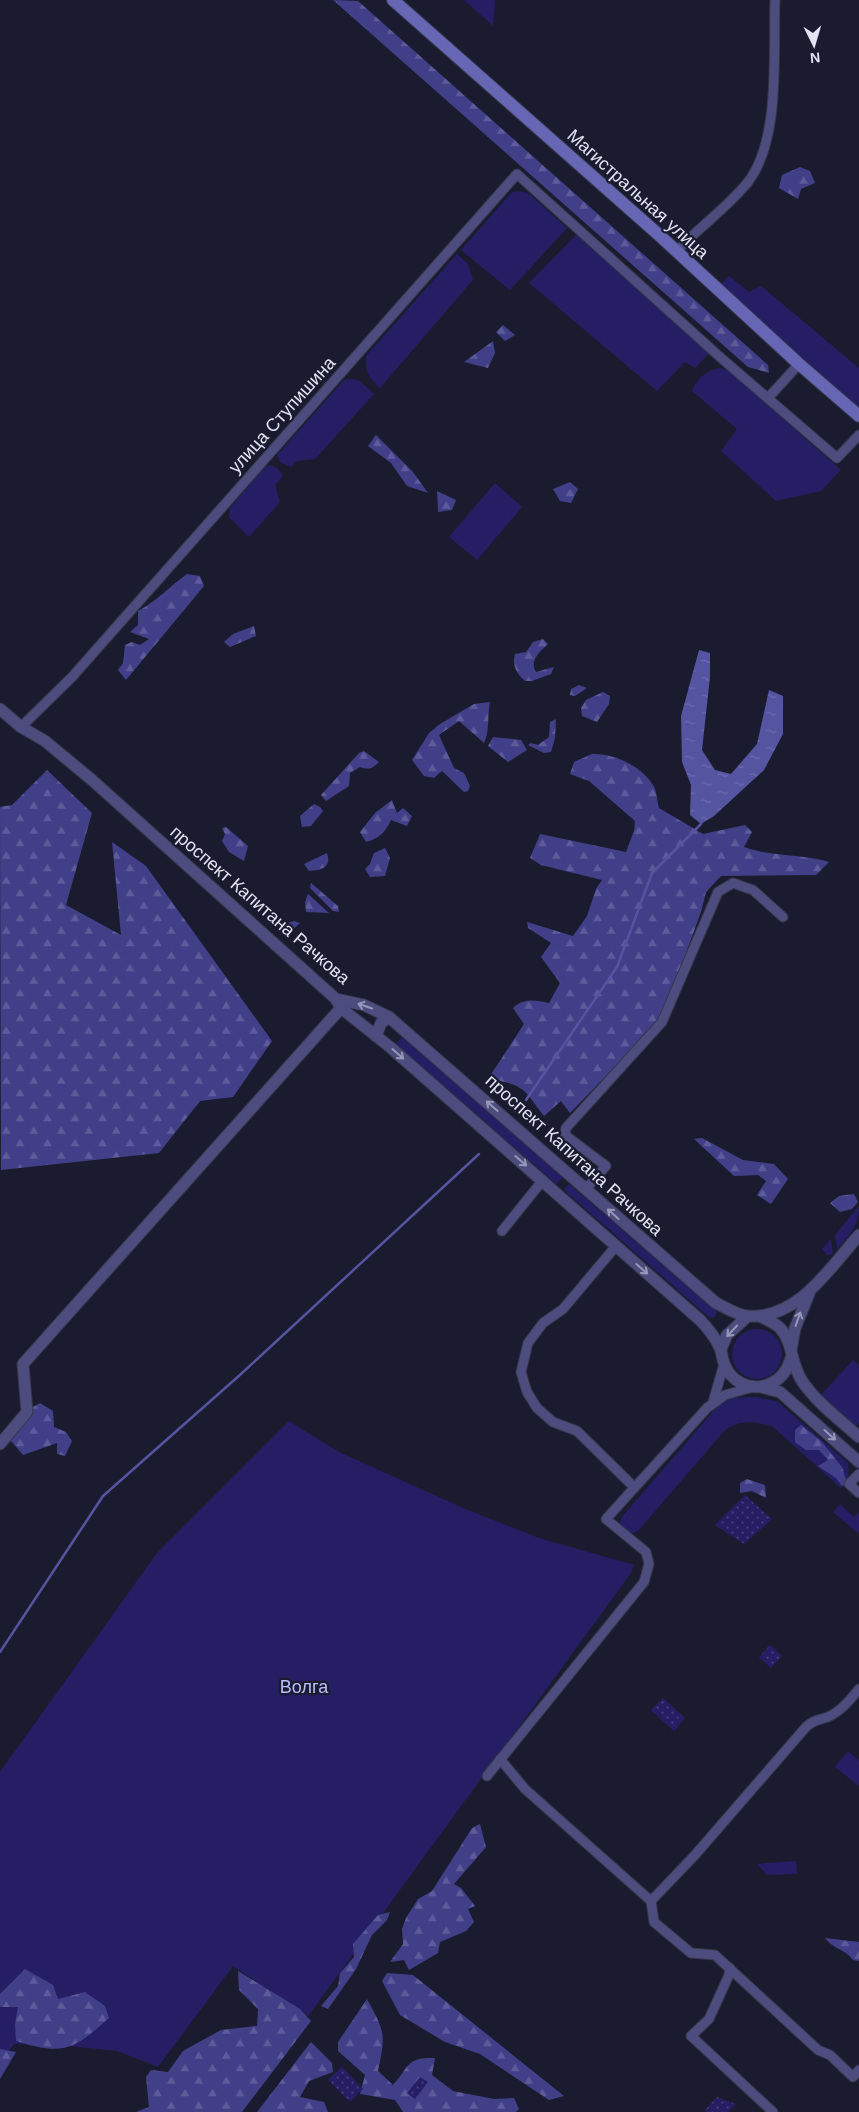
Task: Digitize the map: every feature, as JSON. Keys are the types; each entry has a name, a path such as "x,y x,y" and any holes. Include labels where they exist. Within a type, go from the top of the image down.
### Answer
{"main road":[{"name":"Магистральная улица","path":"393,0 677,251 799,364 859,416"}],"street":[{"path":"677,251 748,181 765,144 772,104 775,0"},
{"name":"улица Ступишина","path":"21,727 72,678 517,174 768,398"},
{"path":"799,364 768,398 837,458 859,435"},
{"name":"проспект Капитана Рачкова","path":"0,709 21,727 45,741 92,780 339,1004 364,1005 389,1017 716,1304 746,1316"},
{"path":"586,1189 606,1166 565,1135 566,1128 662,1022 718,892 733,883 753,890 783,917"},
{"path":"0,1444 27,1412 23,1364 339,1004 543,1180 700,1320 721,1349 724,1364 738,1382 780,1392 801,1408 859,1462"},
{"path":"376,1036 380,1024 389,1017"},
{"path":"502,1231 543,1180"},
{"path":"721,1349 727,1335 746,1316 760,1316 780,1311 793,1304 812,1288 859,1235"},
{"path":"616,1246 563,1309 543,1323 528,1343 521,1372 526,1392 537,1408 553,1422 577,1431 634,1487"},
{"path":"487,1776 644,1582 649,1564 646,1552 606,1519 712,1402 739,1389 756,1387 783,1376 791,1355 795,1328 812,1288"},
{"path":"760,1316 779,1328 787,1338 800,1378 813,1396 859,1437"},
{"path":"712,1402 724,1364"},
{"path":"801,1408 813,1396"},
{"path":"859,1474 849,1484 859,1493"},
{"path":"651,1901 695,1855 806,1727 813,1721 827,1717 841,1709 859,1689"},
{"path":"500,1759 525,1789 651,1901 654,1922 691,1953 715,1955 750,1989 853,2077 859,2070"},
{"path":"730,1968 709,2019 691,2036 773,2112"}],"green space":[{"path":"333,0 358,1 768,365 769,373 748,367"},
{"path":"464,0 495,0 493,26"},
{"path":"800,167 810,171 815,183 801,189 798,199 779,188 782,175"},
{"path":"517,191 528,193 567,228 510,290 461,250 511,193"},
{"path":"576,235 709,353 695,368 685,362 657,391 529,283"},
{"path":"457,254 468,264 473,280 380,388 368,374 366,356"},
{"path":"729,276 749,292 761,286 859,368 859,407 732,297 721,284"},
{"path":"503,325 515,335 505,341 496,332"},
{"path":"493,341 495,353 488,368 464,362"},
{"path":"720,368 729,371 841,470 821,491 776,501 721,451 737,429 692,391 703,375"},
{"path":"353,379 360,381 374,394 315,459 297,461 291,467 280,462 277,455 344,380"},
{"path":"376,435 413,472 428,493 407,486 391,463 368,446"},
{"path":"271,465 278,469 283,476 275,485 280,502 249,537 229,517 230,508 265,467"},
{"path":"570,482 578,489 571,503 560,501 553,489"},
{"path":"495,483 522,507 477,560 449,537"},
{"path":"437,491 456,500 452,510 438,512"},
{"path":"187,574 200,576 204,586 126,680 118,670 123,663 125,645 132,642 140,645 149,639 130,632 138,625 138,611"},
{"path":"254,626 256,636 230,647 224,642 233,634"},
{"path":"543,639 548,644 536,656 534,668 536,672 554,667 551,674 532,681 525,681 516,669 514,662 515,654 526,652 533,642"},
{"path":"579,685 587,688 575,696 570,695 571,689"},
{"path":"603,692 610,696 609,704 597,722 582,716 581,708 586,700"},
{"path":"490,702 487,734 484,743 459,721 439,735 454,768 464,773 470,786 468,791 464,792 442,771 434,778 424,776 412,760 429,733 440,724 474,704"},
{"path":"556,719 555,738 551,752 544,753 528,745 531,743 538,745 549,737 550,722"},
{"path":"493,737 521,740 527,750 508,762 488,746"},
{"path":"364,751 379,762 370,768 360,767 350,773 349,786 326,801 321,795 359,753"},
{"path":"592,754 618,758 642,772 653,785 659,808 703,834 745,825 752,832 744,847 829,862 816,875 721,876 706,892 701,912 662,1018 570,1113 561,1101 544,1116 522,1089 509,1083 488,1079 524,1024 513,1008 521,1003 530,1001 549,1003 560,983 541,957 551,943 528,928 527,922 573,936 587,916 596,889 602,880 541,865 530,858 540,834 626,852 634,831 635,821 589,781 570,774 574,762"},
{"path":"47,770 92,813 66,905 121,935 112,842 146,866 272,1041 233,1097 200,1101 159,1153 1,1170 0,807 12,805"},
{"path":"392,800 397,813 403,808 412,816 407,826 391,820 381,834 366,842 360,832 375,813"},
{"path":"314,804 323,811 311,826 302,827 300,816"},
{"path":"226,827 248,846 244,861 229,852 222,841 225,834 222,828"},
{"path":"385,848 390,858 385,876 370,877 365,869 370,864 374,853"},
{"path":"327,853 327,865 321,869 309,871 304,864"},
{"path":"311,883 338,906 339,912 333,911 310,888"},
{"path":"308,894 329,913 306,912 305,902"},
{"path":"294,921 300,923 288,934 284,932 285,924"},
{"path":"402,1037 563,1177 556,1184 396,1044"},
{"path":"702,1138 743,1160 774,1164 788,1179 771,1204 757,1195 766,1181 758,1175 734,1176 694,1139"},
{"path":"569,1184 717,1312 715,1317 710,1318 564,1190"},
{"path":"854,1194 858,1202 852,1209 840,1212 830,1203 839,1196"},
{"path":"859,1206 859,1213 853,1229 837,1249 835,1235"},
{"path":"831,1239 833,1254 827,1255 822,1249"},
{"path":"757,1329 767,1331 775,1336 780,1344 782,1354 780,1364 775,1372 767,1377 757,1379 747,1377 739,1372 734,1364 732,1354 734,1344 739,1336 747,1331"},
{"path":"853,1360 859,1365 859,1423 855,1427 820,1396"},
{"path":"756,1397 777,1401 848,1463 849,1481 841,1488 772,1426 753,1422 739,1423 726,1429 638,1531 631,1534 620,1524 621,1518 716,1408 731,1398"},
{"path":"40,1403 53,1411 54,1427 66,1432 72,1441 65,1456 57,1454 57,1443 23,1455 11,1441 17,1419 29,1420 24,1412"},
{"name":"Волга","path":"289,1421 339,1452 463,1508 539,1538 634,1565 631,1573 308,2016 233,1966 158,2067 117,2051 59,2045 14,2044 0,2062 0,1772 157,1553"},
{"path":"801,1425 821,1441 842,1467 847,1483 842,1486 836,1478 818,1466 828,1460 819,1450 806,1450 795,1442 795,1430"},
{"path":"747,1479 765,1485 766,1498 752,1491 740,1493 740,1483"},
{"path":"745,1495 772,1519 744,1544 715,1525"},
{"path":"840,1504 854,1517 859,1512 859,1534 833,1512"},
{"path":"770,1645 782,1656 771,1668 759,1657"},
{"path":"663,1698 685,1718 674,1731 651,1710"},
{"path":"848,1751 859,1761 859,1786 835,1767"},
{"path":"480,1824 486,1847 454,1884 461,1888 475,1906 468,1909 474,1922 466,1931 440,1942 438,1953 409,1970 404,1960 390,1962 403,1944 402,1929 406,1918 418,1899 432,1891 472,1828"},
{"path":"796,1861 797,1874 767,1875 757,1864"},
{"path":"390,1912 387,1920 372,1935 356,1969 328,2009 321,2006 338,1986 340,1973 354,1957 353,1944 378,1915"},
{"path":"825,1938 859,1942 859,1961 853,1960"},
{"path":"25,1969 53,1985 58,1999 85,1992 105,2006 109,2018 86,2037 67,2047 57,2049 46,2048 16,2041 15,2024 18,2007 0,2007 0,1994"},
{"path":"238,1971 300,2009 311,2021 242,2112 136,2112 149,2107 146,2077 151,2070 168,2072 183,2051 221,2030 257,2026 258,2009 239,1990"},
{"path":"387,1973 413,1975 564,2096 549,2100 480,2054 445,2042 400,2015 382,1981"},
{"path":"367,1999 382,2033 383,2041 378,2071 393,2085 413,2061 435,2058 432,2075 453,2091 494,2099 514,2098 519,2109 516,2112 403,2112 395,2100 360,2094 365,2075 338,2051 338,2042"},
{"path":"311,2042 332,2063 333,2072 309,2081 300,2097 324,2102 328,2112 257,2112"},
{"path":"0,2049 16,2052 0,2079"},
{"path":"342,2067 363,2089 350,2102 328,2080"},
{"path":"420,2077 428,2082 415,2099 407,2093"},
{"path":"717,2097 736,2104 728,2112 707,2112 705,2110"}],"water":[{"path":"699,650 710,653 710,677 702,750 715,770 731,774 757,744 769,690 783,696 783,734 764,770 714,816 701,824 690,815 691,785 682,762 681,716"}],"waterway":[{"path":"526,1100 617,967 652,873 701,824"},
{"path":"0,1652 103,1496 241,1374 479,1154"}]}
